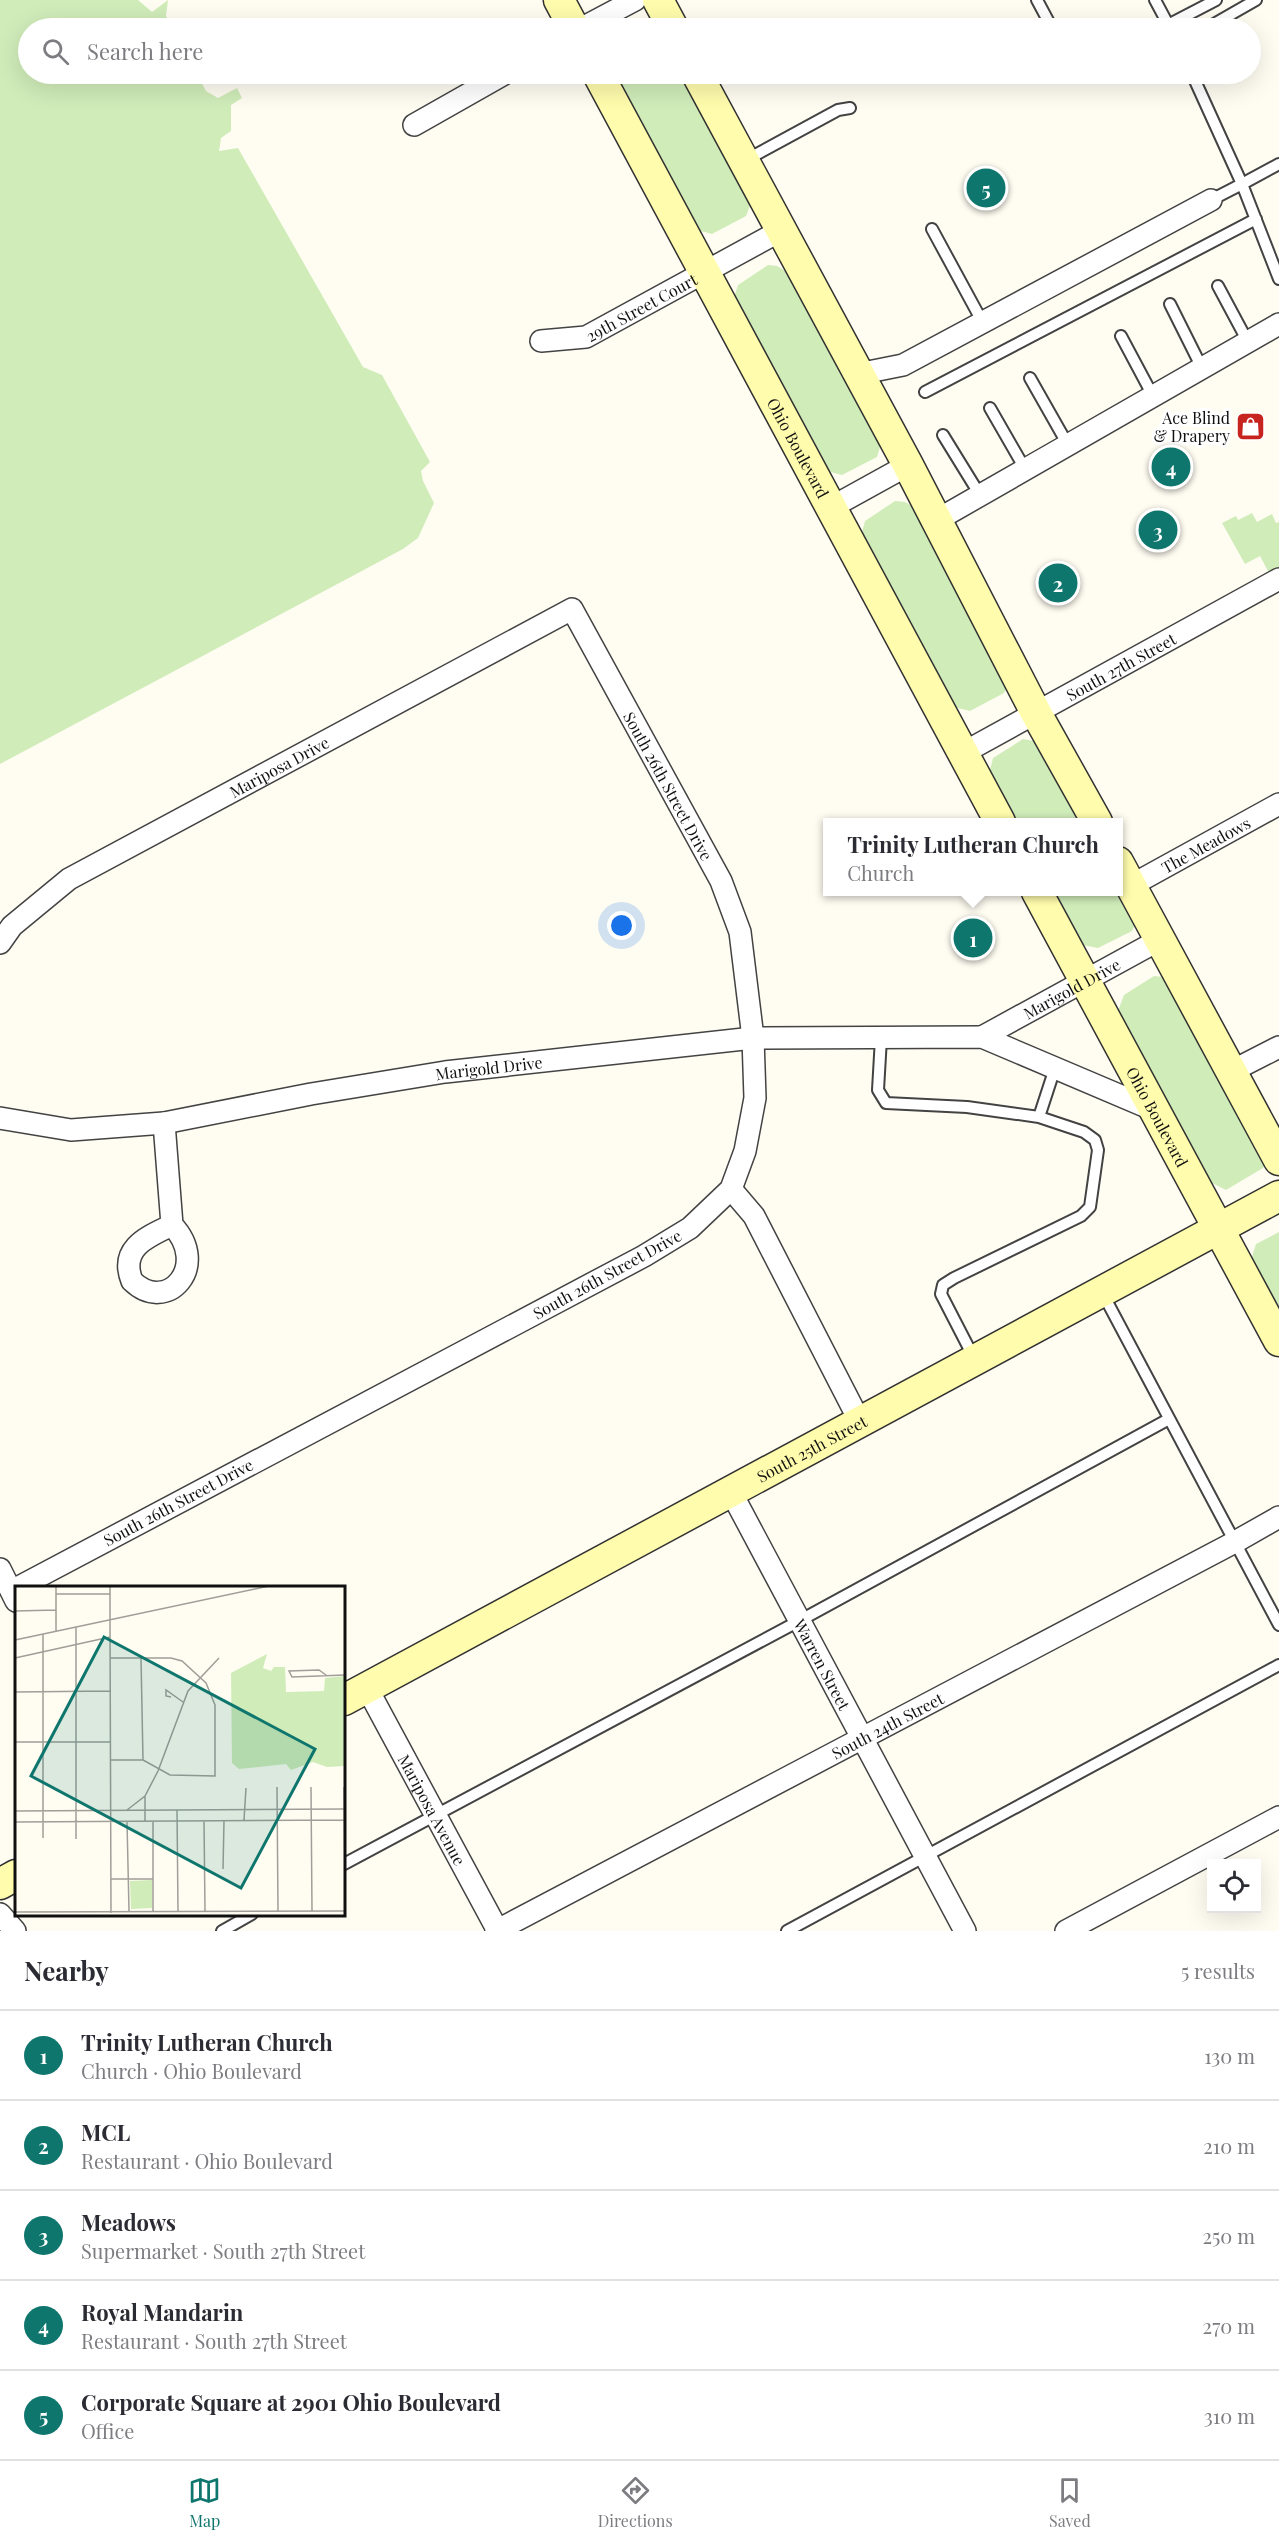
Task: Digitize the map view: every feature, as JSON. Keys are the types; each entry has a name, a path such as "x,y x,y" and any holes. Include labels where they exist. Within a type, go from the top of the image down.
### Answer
{"street":[{"path":"559,0 569,18"},
{"path":"601,18 635,0"},
{"path":"658,0 668,18"},
{"path":"414,125 486,84"},
{"name":"Ohio Boulevard","path":"603,84 998,818"},
{"path":"702,84 908,465 1036,713 1095,818"},
{"path":"858,374 903,365 1211,200"},
{"name":"29th Street Court","path":"542,341 586,337 780,231"},
{"path":"937,520 1279,324"},
{"path":"832,507 908,465"},
{"name":"South 27th Street","path":"963,753 1279,579"},
{"name":"Mariposa Drive","path":"0,944 12,926 69,879 572,609"},
{"name":"South 26th Street Drive","path":"26,1586 644,1256 690,1228 730,1188 745,1151 755,1098 753,1038 740,932 721,881 572,609"},
{"name":"The Meadows","path":"1125,874 1279,804"},
{"path":"1125,874 1279,1160"},
{"name":"Ohio Boulevard","path":"1040,896 1279,1341"},
{"name":"Marigold Drive","path":"982,1037 1161,939"},
{"name":"Marigold Drive","path":"0,1119 71,1130 164,1123 311,1094 446,1072 753,1038 982,1037 1154,1110"},
{"path":"1232,1071 1279,1047"},
{"path":"164,1123 172,1225"},
{"path":"730,1188 754,1216 860,1422"},
{"name":"South 25th Street","path":"355,1694 1279,1196"},
{"name":"Warren Street","path":"731,1492 965,1931"},
{"name":"South 24th Street","path":"497,1931 1279,1517"},
{"path":"0,1569 15,1592"},
{"name":"Mariposa Avenue","path":"355,1694 435,1813 497,1931"},
{"path":"1066,1931 1279,1817"},
{"path":"0,1884 15,1876"},
{"path":"0,1914 15,1931"}],"lane":[{"path":"1037,0 1047,18"},
{"path":"1155,0 1164,18"},
{"path":"1184,18 1215,0"},
{"path":"1223,18 1250,1"},
{"path":"1197,84 1242,184 1279,279"},
{"path":"744,162 838,110 850,108"},
{"path":"1211,200 1279,164"},
{"path":"925,392 1256,219"},
{"path":"932,230 983,322"},
{"path":"1218,286 1248,342"},
{"path":"1170,304 1202,368"},
{"path":"1121,336 1153,396"},
{"path":"1030,378 1068,445"},
{"path":"990,408 1025,469"},
{"path":"943,435 980,495"},
{"path":"881,1038 878,1090 886,1102 967,1107 1040,1117 1084,1132 1095,1140 1098,1150 1090,1207 1081,1216 943,1285 941,1294 975,1361"},
{"path":"1040,1117 1055,1068"},
{"path":"1102,1293 1279,1625"},
{"path":"345,1863 435,1813 799,1621 1169,1419"},
{"path":"787,1931 1279,1665"},
{"path":"222,1931 248,1916"}],"green space":[{"path":"0,0 138,0 152,12 168,0 167,18 18,18 18,84 202,84 206,91 218,98 237,88 242,98 231,105 231,131 221,138 219,151 238,148 363,367 382,375 430,462 421,471 423,481 434,503 418,538 403,549 0,764"},
{"path":"617,84 686,84 751,203 746,216 712,234 697,230"},
{"path":"768,265 777,266 789,273 881,444 877,457 842,475 827,471 733,300 738,285"},
{"path":"895,501 905,502 917,509 1007,687 1004,693 970,711 954,707 861,536 865,521"},
{"path":"1252,513 1257,522 1272,514 1276,523 1279,522 1279,568 1269,573 1260,556 1245,564 1222,523 1236,516 1238,520"},
{"path":"1023,739 1039,742 1084,818 1013,818 989,774 993,758"},
{"path":"1055,896 1120,896 1135,925 1132,931 1098,948 1082,945"},
{"path":"1154,976 1164,977 1266,1162 1263,1168 1226,1190 1212,1183 1118,1011 1124,995"},
{"path":"1279,1232 1279,1312 1251,1260 1256,1244"}],"place":[{"name":"Corporate Square at 2901 Ohio Boulevard","path":"986,188"},
{"name":"Ace Blind & Drapery","path":"1251,426"},
{"name":"Royal Mandarin","path":"1171,467"},
{"name":"Meadows","path":"1158,530"},
{"name":"MCL","path":"1058,583"},
{"name":"Trinity Lutheran Church","path":"973,938"}]}
